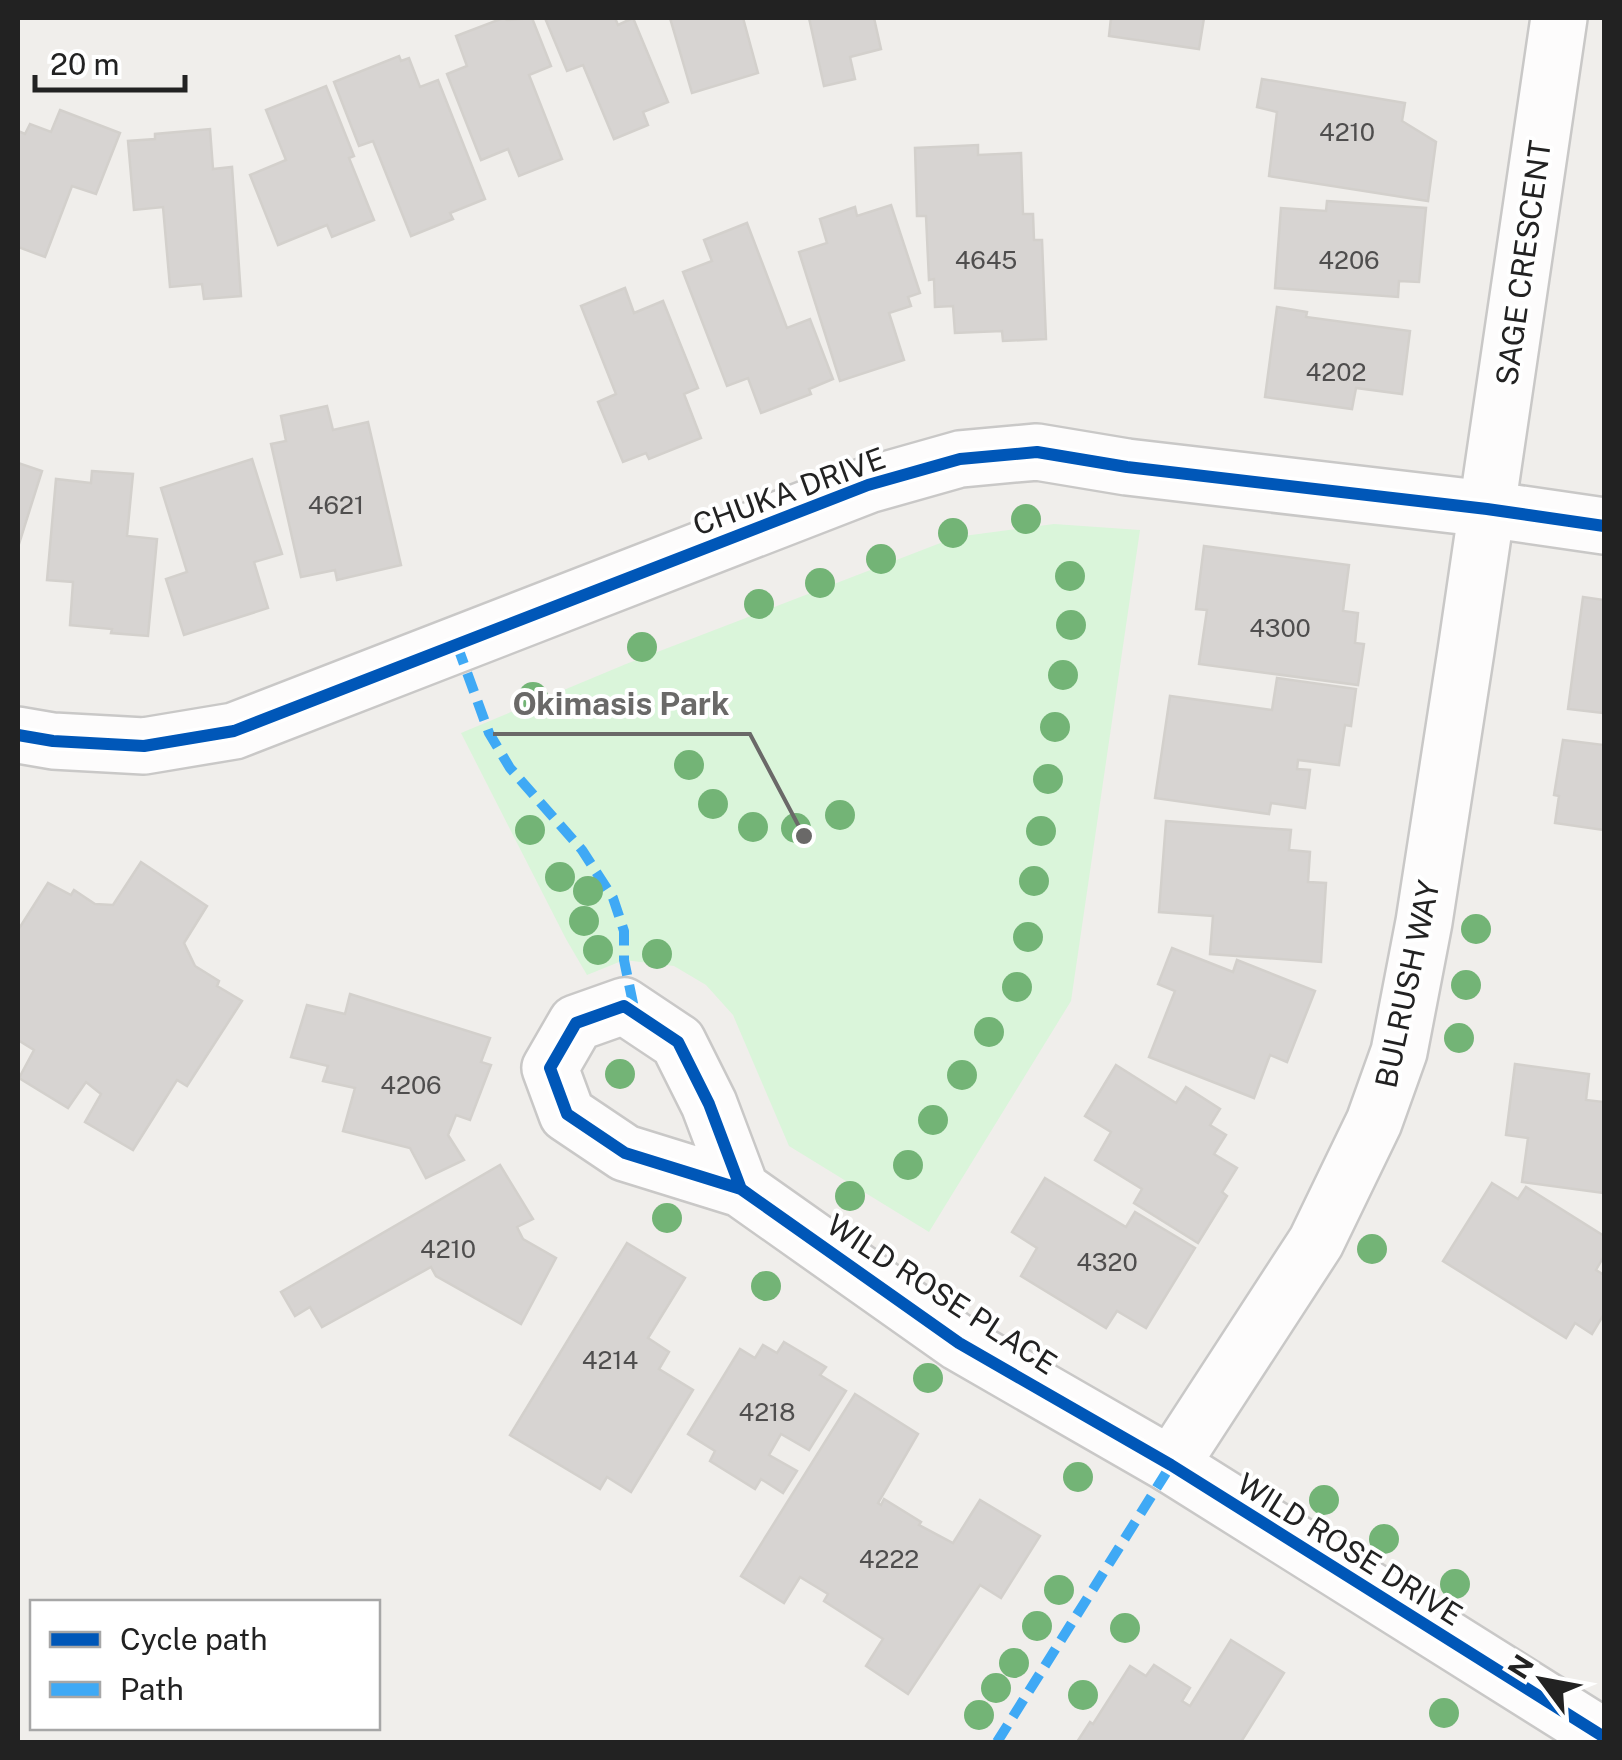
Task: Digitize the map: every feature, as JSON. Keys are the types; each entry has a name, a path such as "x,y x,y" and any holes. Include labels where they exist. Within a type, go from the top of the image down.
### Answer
{"street":[{"name":"SAGE CRESCENT","path":"1487,509 1559,18"},
{"name":"CHUKA DRIVE","path":"18,735 144,746 234,730 868,485 960,459 1037,452 1127,467 1604,526"},
{"name":"BULRUSH WAY","path":"1172,1465 1316,1242 1374,1122 1398,1052 1424,922 1487,509"},
{"name":"WILD ROSE PLACE","path":"740,1188 959,1343 1172,1465"},
{"name":"WILD ROSE DRIVE","path":"1172,1465 1604,1737"}],"green space":[{"path":"1054,524 1140,530 1071,1001 929,1232 789,1146 733,1015 706,985 674,966 624,960 587,975 461,733 626,664 956,537"}],"building":[{"path":"503,18 532,18 551,66 529,75 562,159 519,176 508,149 481,160 447,74 467,66 456,36"},
{"path":"545,18 615,18 618,25 633,18 668,102 643,112 648,125 614,139 583,65 567,71"},
{"path":"670,18 743,18 758,73 692,93"},
{"path":"809,18 874,18 881,49 850,57 855,79 824,86"},
{"path":"1111,18 1204,18 1199,49 1109,36"},
{"path":"399,56 401,61 409,58 420,87 438,80 485,199 450,213 453,219 411,236 373,141 359,146 334,82"},
{"path":"1262,79 1405,103 1402,121 1436,142 1428,201 1269,176 1277,112 1257,107"},
{"path":"326,86 374,220 332,237 327,225 278,245 250,175 286,160 266,110"},
{"path":"60,110 120,133 96,194 72,186 45,257 18,247 18,131 25,134 30,124 51,132"},
{"path":"210,129 213,169 232,167 241,296 204,299 202,284 170,287 163,207 134,210 128,141 155,139 155,134"},
{"path":"978,145 978,155 1021,153 1023,214 1033,214 1034,240 1042,240 1046,339 1003,341 1002,331 955,333 953,306 935,307 934,279 929,280 926,216 917,216 915,148"},
{"path":"1327,201 1426,208 1419,282 1399,281 1398,297 1275,288 1281,208 1326,211"},
{"path":"891,205 920,293 908,297 911,306 889,313 904,360 840,381 799,252 827,243 820,219 855,207 857,216"},
{"path":"747,223 787,328 810,319 833,379 809,389 811,394 761,413 748,378 727,386 683,272 712,261 704,240"},
{"path":"625,288 634,313 663,301 698,388 684,394 701,438 649,459 646,453 623,462 598,402 616,394 581,306"},
{"path":"1277,307 1307,312 1306,317 1410,331 1402,394 1356,388 1352,409 1265,397"},
{"path":"327,406 333,430 368,422 401,565 337,580 335,570 301,577 271,444 286,441 281,416"},
{"path":"252,459 282,554 254,562 268,608 184,635 166,579 187,572 161,488"},
{"path":"18,463 42,471 18,547"},
{"path":"92,471 133,474 127,536 157,539 148,636 70,625 73,582 47,580 56,479 91,483"},
{"path":"1204,546 1349,565 1343,611 1358,613 1355,643 1364,644 1358,685 1199,664 1207,610 1196,609"},
{"path":"1583,597 1604,600 1604,713 1568,709"},
{"path":"1277,678 1356,689 1351,726 1345,725 1339,765 1298,760 1297,769 1310,770 1305,808 1271,803 1269,814 1155,798 1170,696 1272,710"},
{"path":"1563,740 1604,745 1604,830 1555,823 1559,796 1554,795"},
{"path":"1166,821 1291,830 1289,850 1310,852 1308,882 1326,883 1321,962 1210,954 1213,916 1159,912"},
{"path":"141,862 207,906 184,943 195,966 242,1001 187,1086 177,1080 133,1150 85,1122 101,1094 86,1082 68,1108 19,1078 34,1050 18,1040 18,930 48,883 71,895 74,890 95,904 113,905"},
{"path":"1172,948 1233,972 1237,960 1315,991 1287,1062 1270,1055 1254,1098 1149,1057 1175,991 1158,984"},
{"path":"350,994 490,1038 481,1062 491,1065 470,1120 456,1115 448,1135 464,1160 426,1178 410,1148 343,1131 355,1088 323,1081 328,1066 291,1057 307,1005 345,1014"},
{"path":"1515,1064 1589,1074 1586,1100 1604,1102 1604,1193 1522,1182 1528,1138 1506,1135"},
{"path":"1116,1065 1176,1103 1186,1087 1220,1109 1210,1125 1226,1135 1214,1154 1237,1168 1222,1192 1227,1196 1198,1243 1134,1203 1142,1189 1095,1160 1111,1132 1085,1116"},
{"path":"500,1165 533,1219 517,1227 523,1239 556,1258 521,1324 436,1276 431,1267 322,1327 310,1307 295,1316 281,1292"},
{"path":"1045,1178 1126,1227 1135,1212 1195,1248 1146,1328 1117,1311 1106,1328 1021,1276 1037,1248 1012,1232"},
{"path":"1492,1183 1518,1199 1526,1187 1604,1236 1604,1256 1596,1270 1604,1275 1604,1314 1592,1334 1575,1323 1566,1338 1443,1261"},
{"path":"627,1243 685,1278 648,1338 669,1352 659,1369 693,1390 631,1492 607,1477 600,1489 510,1435"},
{"path":"784,1342 826,1367 820,1375 846,1391 809,1450 781,1434 769,1455 797,1471 783,1493 761,1479 755,1489 710,1461 715,1451 688,1434 740,1349 755,1358 763,1345 777,1353"},
{"path":"855,1394 918,1434 878,1503 881,1505 884,1499 921,1522 919,1525 953,1543 980,1500 1040,1536 1001,1598 980,1585 908,1694 866,1666 883,1639 824,1601 828,1594 800,1577 784,1603 741,1576"},
{"path":"1231,1640 1284,1673 1241,1742 1077,1742 1130,1666 1146,1676 1154,1665 1190,1688 1182,1701 1190,1706"}],"marked path":[{"path":"457,645 489,733 510,768 582,850 613,898 624,931 624,960 635,1013"},
{"path":"997,1742 1171,1465"}],"cycle path":[{"path":"18,735 144,746 234,731 868,485 960,459 1037,452 1127,467 1604,526"},
{"path":"741,1189 709,1104 678,1042 624,1006 576,1023 550,1068 567,1114 625,1153 741,1189 959,1343 1171,1465 1604,1737"}],"place":[{"name":"Okimasis Park","path":"804,836"}]}
